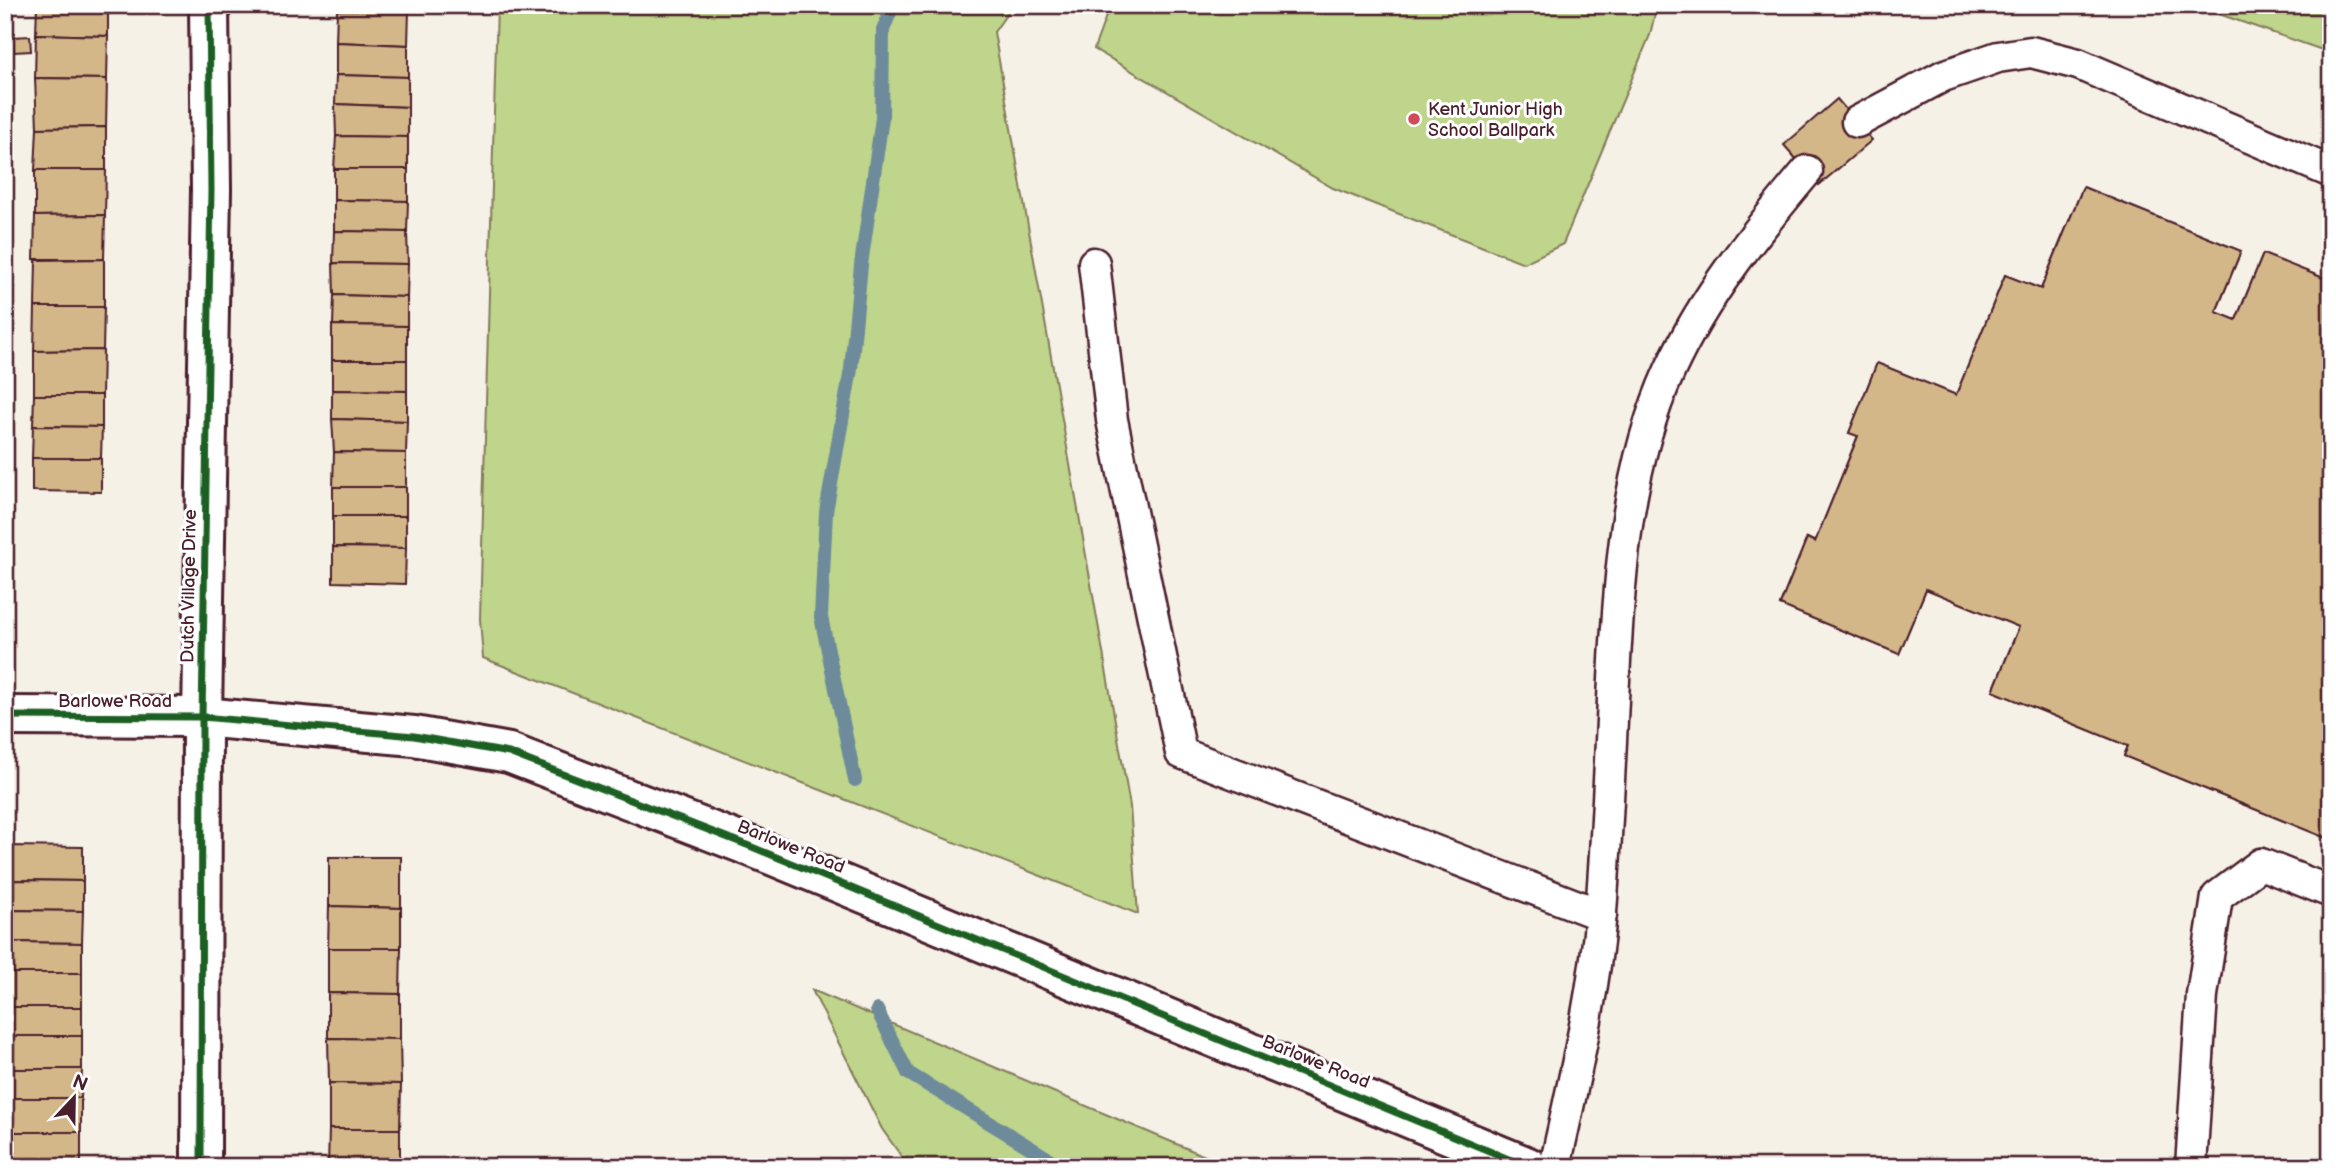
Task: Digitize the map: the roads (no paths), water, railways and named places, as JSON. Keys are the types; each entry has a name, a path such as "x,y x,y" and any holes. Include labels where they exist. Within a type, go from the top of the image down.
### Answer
{"street":[{"name":"Dutch Village Drive","path":"201,1167 202,717 211,190 209,5"},
{"name":"Barlowe Road","path":"5,716 202,717 414,736 509,753 752,847 1528,1167"}],"lane":[{"path":"1857,122 1943,76 1998,57 2031,52 2078,64 2331,172"},
{"path":"1555,1167 1584,1031 1601,915 1617,597 1633,490 1647,436 1669,372 1700,313 1758,230 1807,171"},
{"path":"1094,263 1112,420 1181,753 1601,915"},
{"path":"2192,1167 2202,995 2217,897 2261,864 2331,892"}],"waterway":[{"path":"855,780 821,617 826,512 851,369 861,265 882,118 883,30 893,5"},
{"path":"877,1010 908,1073 1062,1167"}],"place":[{"name":"Kent Junior High School Ballpark","path":"1414,119"}]}
